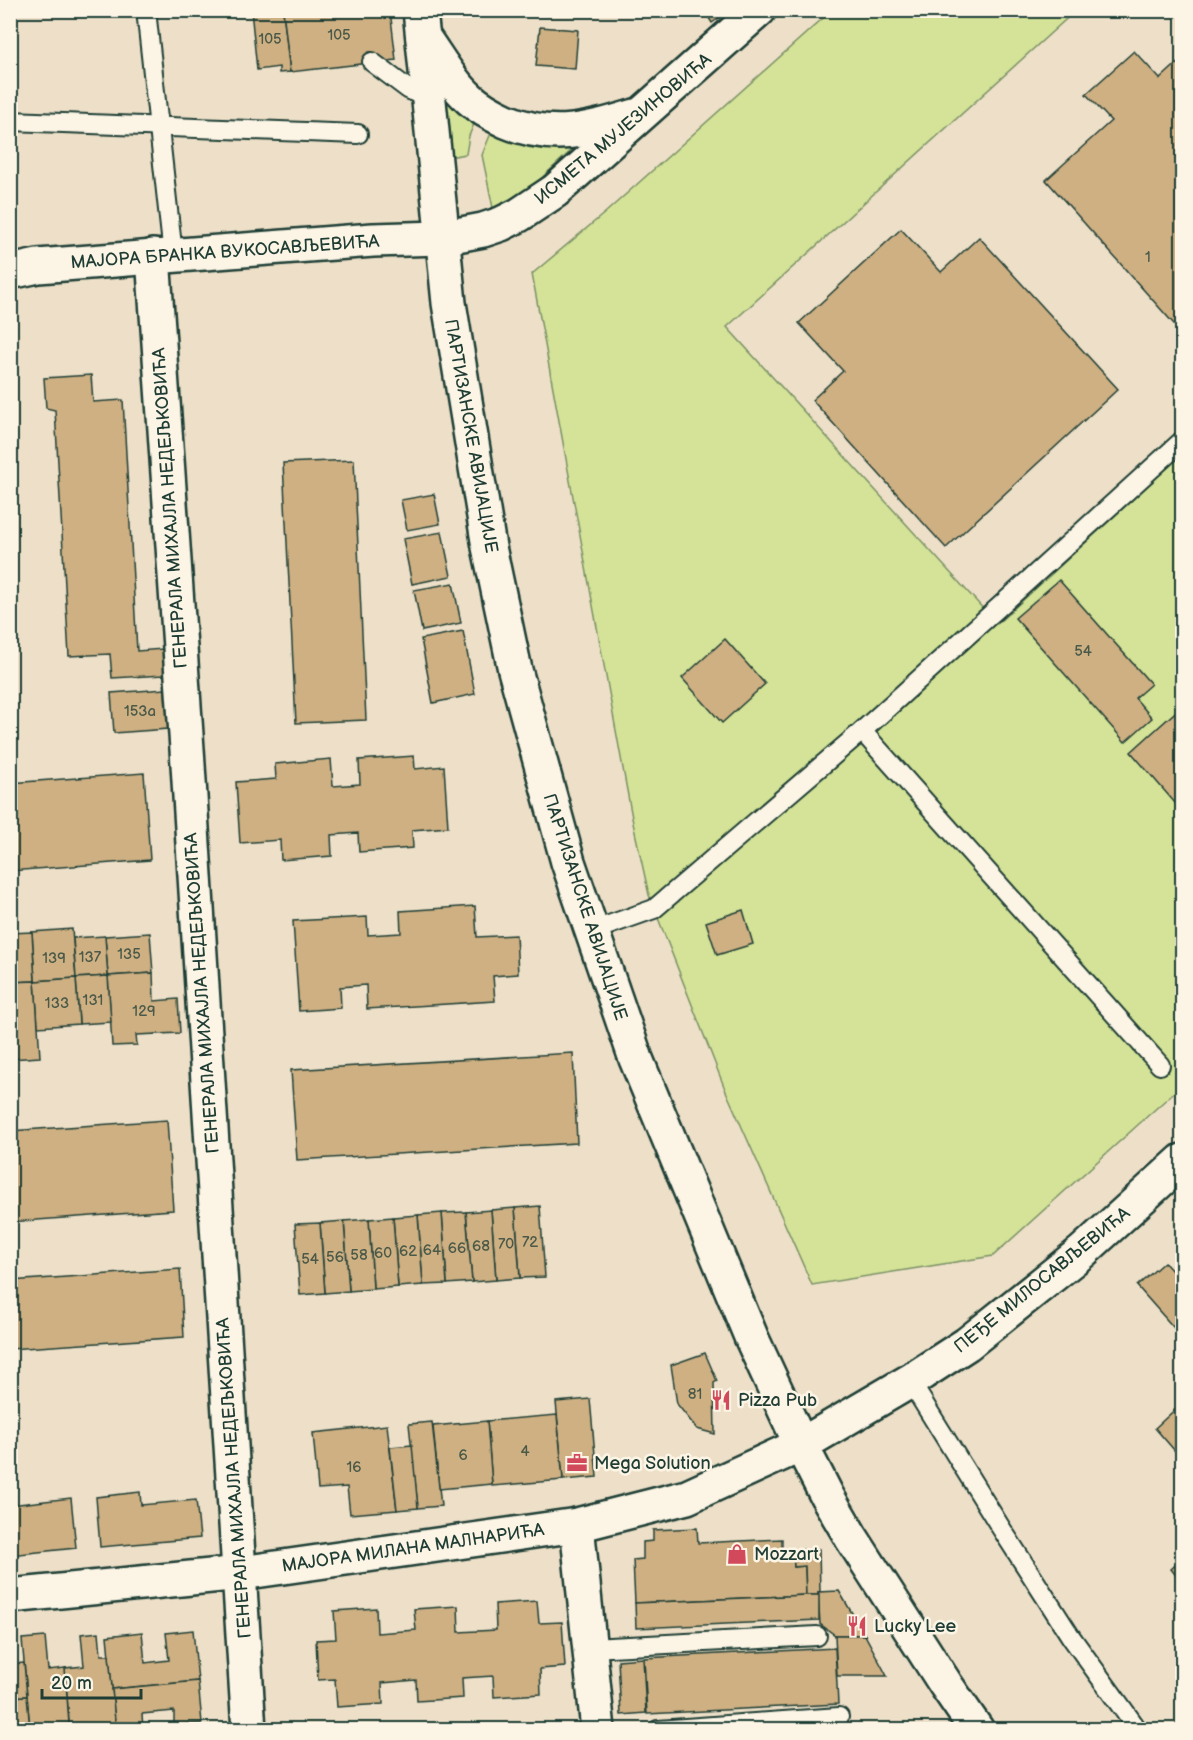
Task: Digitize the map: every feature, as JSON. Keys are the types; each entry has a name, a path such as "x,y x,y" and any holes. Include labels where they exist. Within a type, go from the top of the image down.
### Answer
{"street":[{"name":"ИСМЕТА МУЈЕЗИНОВИЋА","path":"441,237 483,230 519,215 555,191 759,10"},
{"path":"421,24 455,83 471,100 488,112 516,125 548,133 592,129 646,112"},
{"name":"ПАРТИЗАНСКЕ АВИЈАЦИЈЕ","path":"421,24 441,237 459,367 501,610 550,800 592,932 628,1038 684,1179 752,1339 801,1445 851,1537 977,1730"},
{"name":"МАЈОРА БРАНКА ВУКОСАВЉЕВИЋА","path":"10,272 38,266 373,240 441,237"},
{"name":"ГЕНЕРАЛА МИХАЈЛА НЕДЕЉКОВИЋА","path":"163,256 249,1730"},
{"name":"ПЕЂЕ МИЛОСАВЉЕВИЋА","path":"801,1445 910,1381 967,1344 1082,1252 1182,1161"},
{"name":"МАЈОРА МИЛАНА МАЛНАРИЋА","path":"10,1596 241,1573 577,1525 687,1497 801,1445"},
{"path":"577,1525 598,1730"}],"lane":[{"path":"146,10 159,127 163,256"},
{"path":"372,62 408,89 429,99"},
{"path":"10,122 358,134"},
{"path":"592,932 654,909 862,731 1182,441"},
{"path":"862,731 1160,1065"},
{"path":"910,1381 1000,1528 1071,1637 1138,1730"},
{"path":"591,1648 817,1636"},
{"path":"658,1730 839,1717"}],"green space":[{"path":"831,11 1075,11 727,327 997,624 1182,454 1182,1085 993,1256 812,1285 725,1089 649,895 633,823 532,274 606,212"},
{"path":"446,93 476,119 469,136 466,154 448,157"},
{"path":"493,128 570,144 574,148 524,194 493,208 482,155"}],"building":[{"path":"251,10 283,10 290,72 279,73 279,67 257,70"},
{"path":"283,10 390,10 396,60 290,72"},
{"path":"704,10 730,10 712,23"},
{"path":"540,27 578,30 575,69 536,66"},
{"path":"1134,51 1160,79 1182,59 1182,333 1046,180 1111,121 1086,94"},
{"path":"901,229 941,272 979,237 1118,389 946,548 812,400 843,371 799,323"},
{"path":"91,375 93,402 123,400 137,651 163,649 164,675 112,678 110,654 69,656 55,410 46,408 44,378"},
{"path":"354,460 366,720 296,723 283,463"},
{"path":"434,494 440,524 407,530 401,500"},
{"path":"442,532 451,576 412,584 403,539"},
{"path":"1059,580 1151,684 1135,698 1152,718 1125,742 1015,618"},
{"path":"453,583 461,623 422,631 414,590"},
{"path":"463,631 475,694 433,703 421,639"},
{"path":"725,639 765,684 722,723 682,678"},
{"path":"165,689 168,729 114,733 111,693"},
{"path":"1182,706 1182,811 1131,752"},
{"path":"414,756 415,769 444,766 448,827 412,830 413,848 359,852 358,833 331,835 332,856 281,860 280,840 240,843 236,782 276,779 275,764 331,759 333,786 360,784 359,760"},
{"path":"144,773 150,860 10,871 10,783"},
{"path":"475,906 477,937 516,935 518,974 493,976 495,1001 367,1009 366,985 340,987 341,1008 299,1011 293,921 367,917 368,935 401,933 400,911"},
{"path":"743,910 753,944 717,955 706,922"},
{"path":"72,929 76,978 35,981 32,932"},
{"path":"32,932 35,981 10,982 10,933"},
{"path":"150,933 153,973 108,976 105,936"},
{"path":"105,936 108,976 76,978 73,938"},
{"path":"153,973 154,1001 178,999 180,1033 136,1035 137,1045 112,1046 108,976"},
{"path":"108,976 111,1022 79,1024 76,978"},
{"path":"76,978 79,1024 38,1027 35,981"},
{"path":"35,981 40,1057 10,1059 10,982"},
{"path":"573,1053 577,1143 297,1160 291,1070"},
{"path":"167,1120 173,1210 10,1222 10,1131"},
{"path":"540,1206 545,1277 520,1278 515,1208"},
{"path":"515,1208 520,1278 496,1280 491,1210"},
{"path":"491,1210 496,1280 472,1282 466,1212"},
{"path":"466,1212 472,1282 447,1284 442,1213"},
{"path":"442,1213 447,1284 423,1285 418,1215"},
{"path":"418,1215 423,1285 398,1287 393,1217"},
{"path":"393,1217 398,1287 373,1289 369,1219"},
{"path":"369,1219 373,1289 349,1291 344,1221"},
{"path":"344,1221 349,1291 325,1293 320,1223"},
{"path":"320,1223 325,1293 300,1295 295,1224"},
{"path":"1164,1262 1182,1282 1182,1337 1137,1286"},
{"path":"180,1269 184,1337 10,1349 10,1281"},
{"path":"705,1353 717,1381 714,1383 715,1434 697,1429 677,1404 671,1365"},
{"path":"590,1399 597,1477 563,1480 556,1402"},
{"path":"1181,1404 1182,1406 1182,1459 1155,1428"},
{"path":"557,1415 563,1480 492,1486 487,1421"},
{"path":"487,1421 492,1484 439,1489 433,1426"},
{"path":"432,1422 441,1506 418,1508 409,1424"},
{"path":"387,1425 397,1510 350,1514 347,1487 318,1489 313,1433"},
{"path":"412,1445 418,1508 397,1510 390,1447"},
{"path":"140,1492 141,1505 196,1500 200,1538 100,1547 96,1497"},
{"path":"71,1498 76,1548 10,1555 10,1505"},
{"path":"697,1528 698,1543 782,1539 782,1550 793,1550 794,1567 805,1566 806,1595 635,1603 633,1560 643,1559 643,1542 653,1541 653,1530"},
{"path":"819,1549 820,1592 818,1592 819,1595 806,1595 805,1566 794,1567 793,1550"},
{"path":"1182,1559 1182,1583 1171,1569"},
{"path":"839,1591 865,1635 835,1635 820,1624 818,1592"},
{"path":"819,1595 819,1620 636,1628 635,1603"},
{"path":"537,1601 539,1623 562,1622 565,1667 540,1669 541,1694 494,1697 493,1676 462,1678 463,1698 417,1701 416,1680 382,1683 383,1704 337,1707 335,1679 318,1680 316,1640 336,1639 334,1611 376,1608 377,1633 416,1630 414,1609 458,1606 459,1632 496,1630 495,1604"},
{"path":"193,1630 198,1681 112,1689 107,1636 142,1632 145,1663 169,1660 166,1633"},
{"path":"99,1632 101,1655 109,1655 116,1730 85,1730 85,1723 69,1724 65,1668 84,1666 81,1634"},
{"path":"835,1635 865,1635 887,1676 837,1676"},
{"path":"45,1637 48,1670 65,1668 69,1724 54,1725 55,1730 30,1730 22,1639"},
{"path":"10,1648 12,1664 24,1663 27,1696 10,1697"},
{"path":"835,1648 838,1704 647,1714 644,1658"},
{"path":"643,1658 646,1713 621,1715 618,1660"},
{"path":"198,1681 202,1723 174,1725 174,1711 142,1714 143,1729 116,1730 112,1689"},
{"path":"27,1696 30,1730 10,1730 10,1697"},
{"path":"540,1725 540,1730 499,1730 499,1728"}],"place":[{"name":"Pizza Pub","path":"721,1400"},
{"name":"Mega Solution","path":"577,1463"},
{"name":"Mozzart","path":"737,1554"},
{"name":"Lucky Lee","path":"857,1626"}]}
